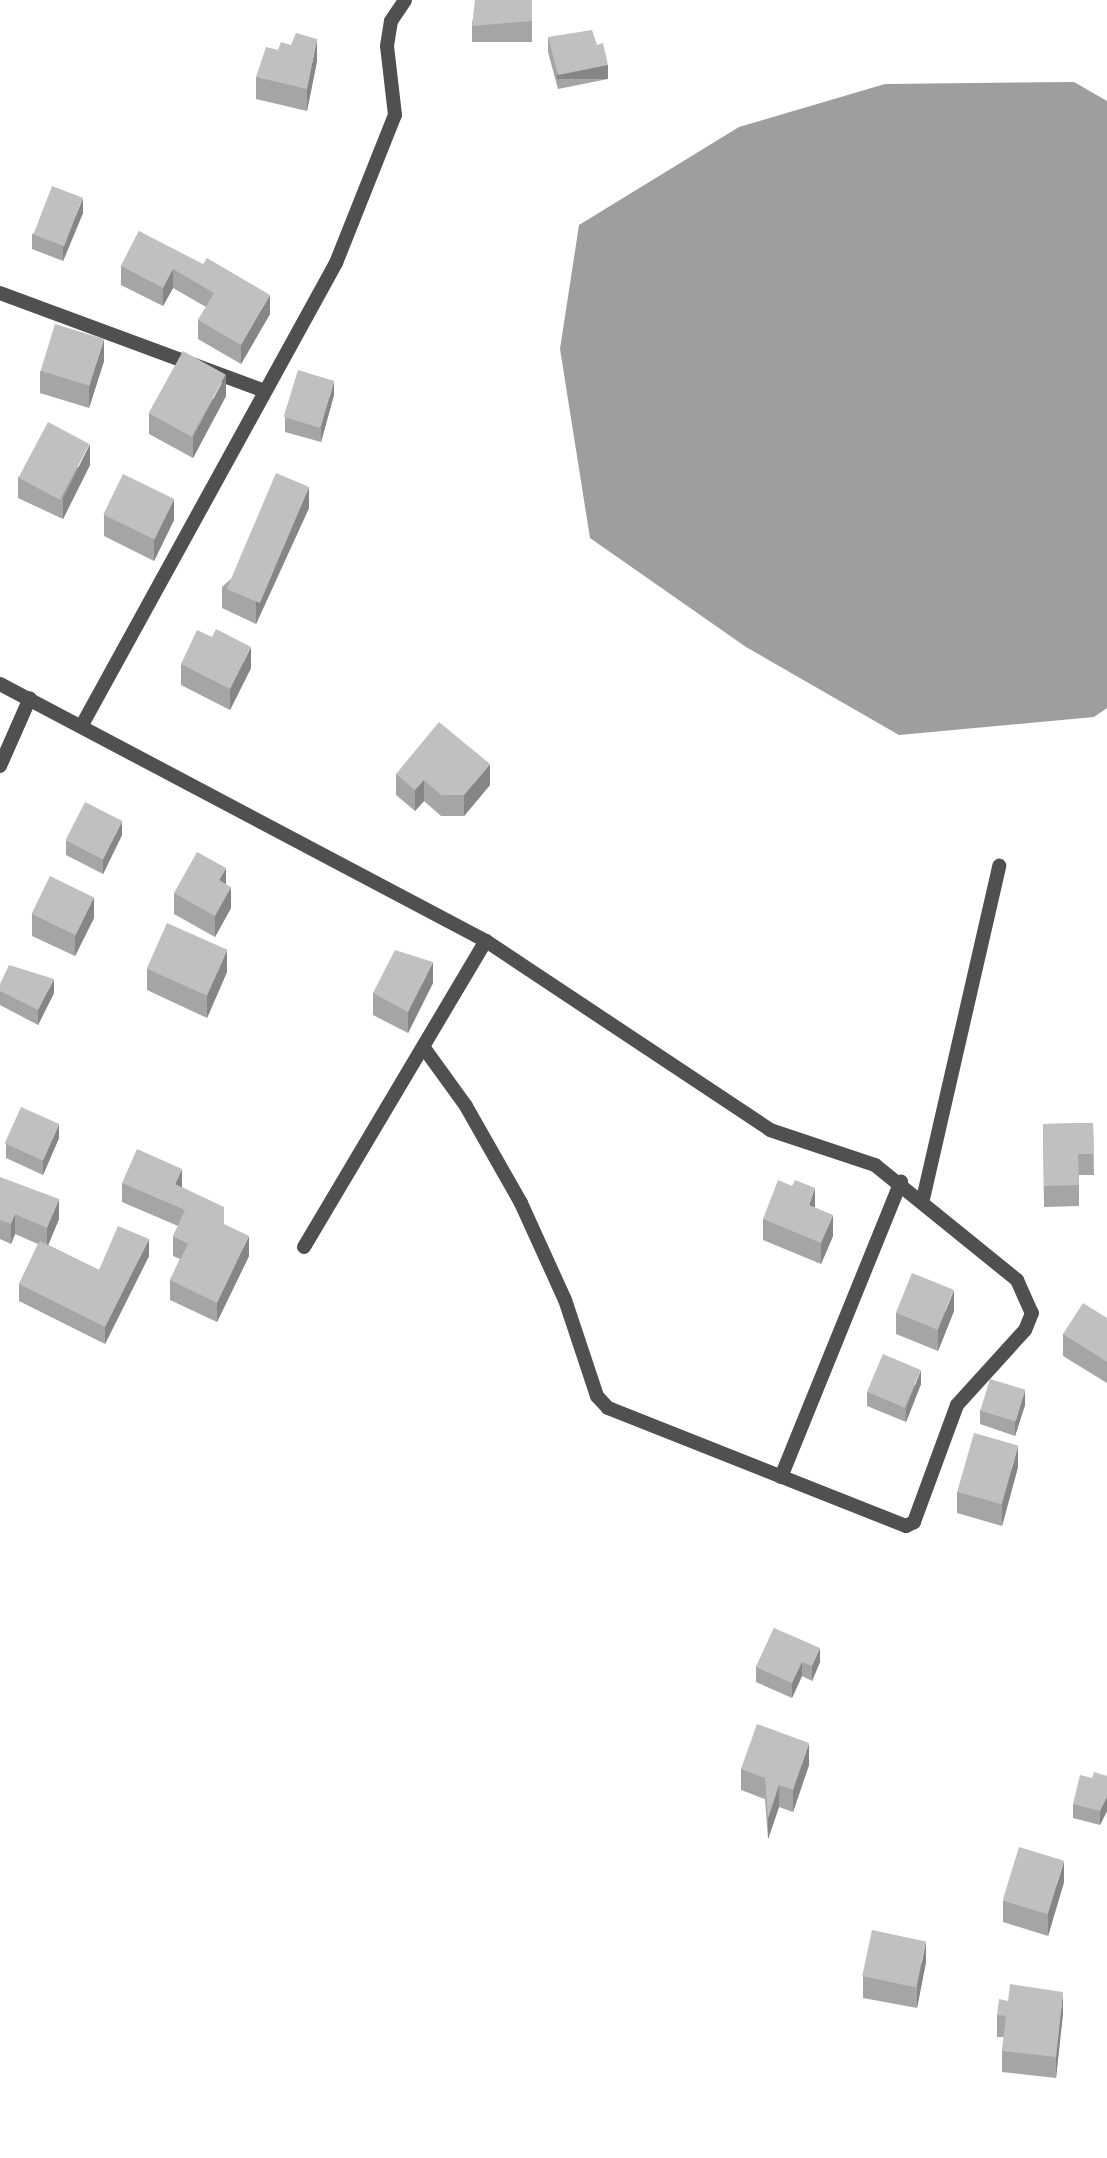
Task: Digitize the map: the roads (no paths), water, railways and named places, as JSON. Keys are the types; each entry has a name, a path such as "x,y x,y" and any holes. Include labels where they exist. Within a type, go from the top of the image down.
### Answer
{"street":[{"path":"82,725 262,390 336,263 395,115 389,34 405,0"},
{"path":"0,293 262,390"},
{"path":"0,684 486,941 770,1130 843,1152 901,1181 1017,1280 1032,1313 1025,1330 957,1405 910,1525 627,1418 597,1396 565,1300 521,1203 466,1106 424,1048"},
{"path":"0,766 30,698"},
{"path":"923,1199 999,866"},
{"path":"304,1247 486,941"},
{"path":"781,1477 901,1181"}]}
